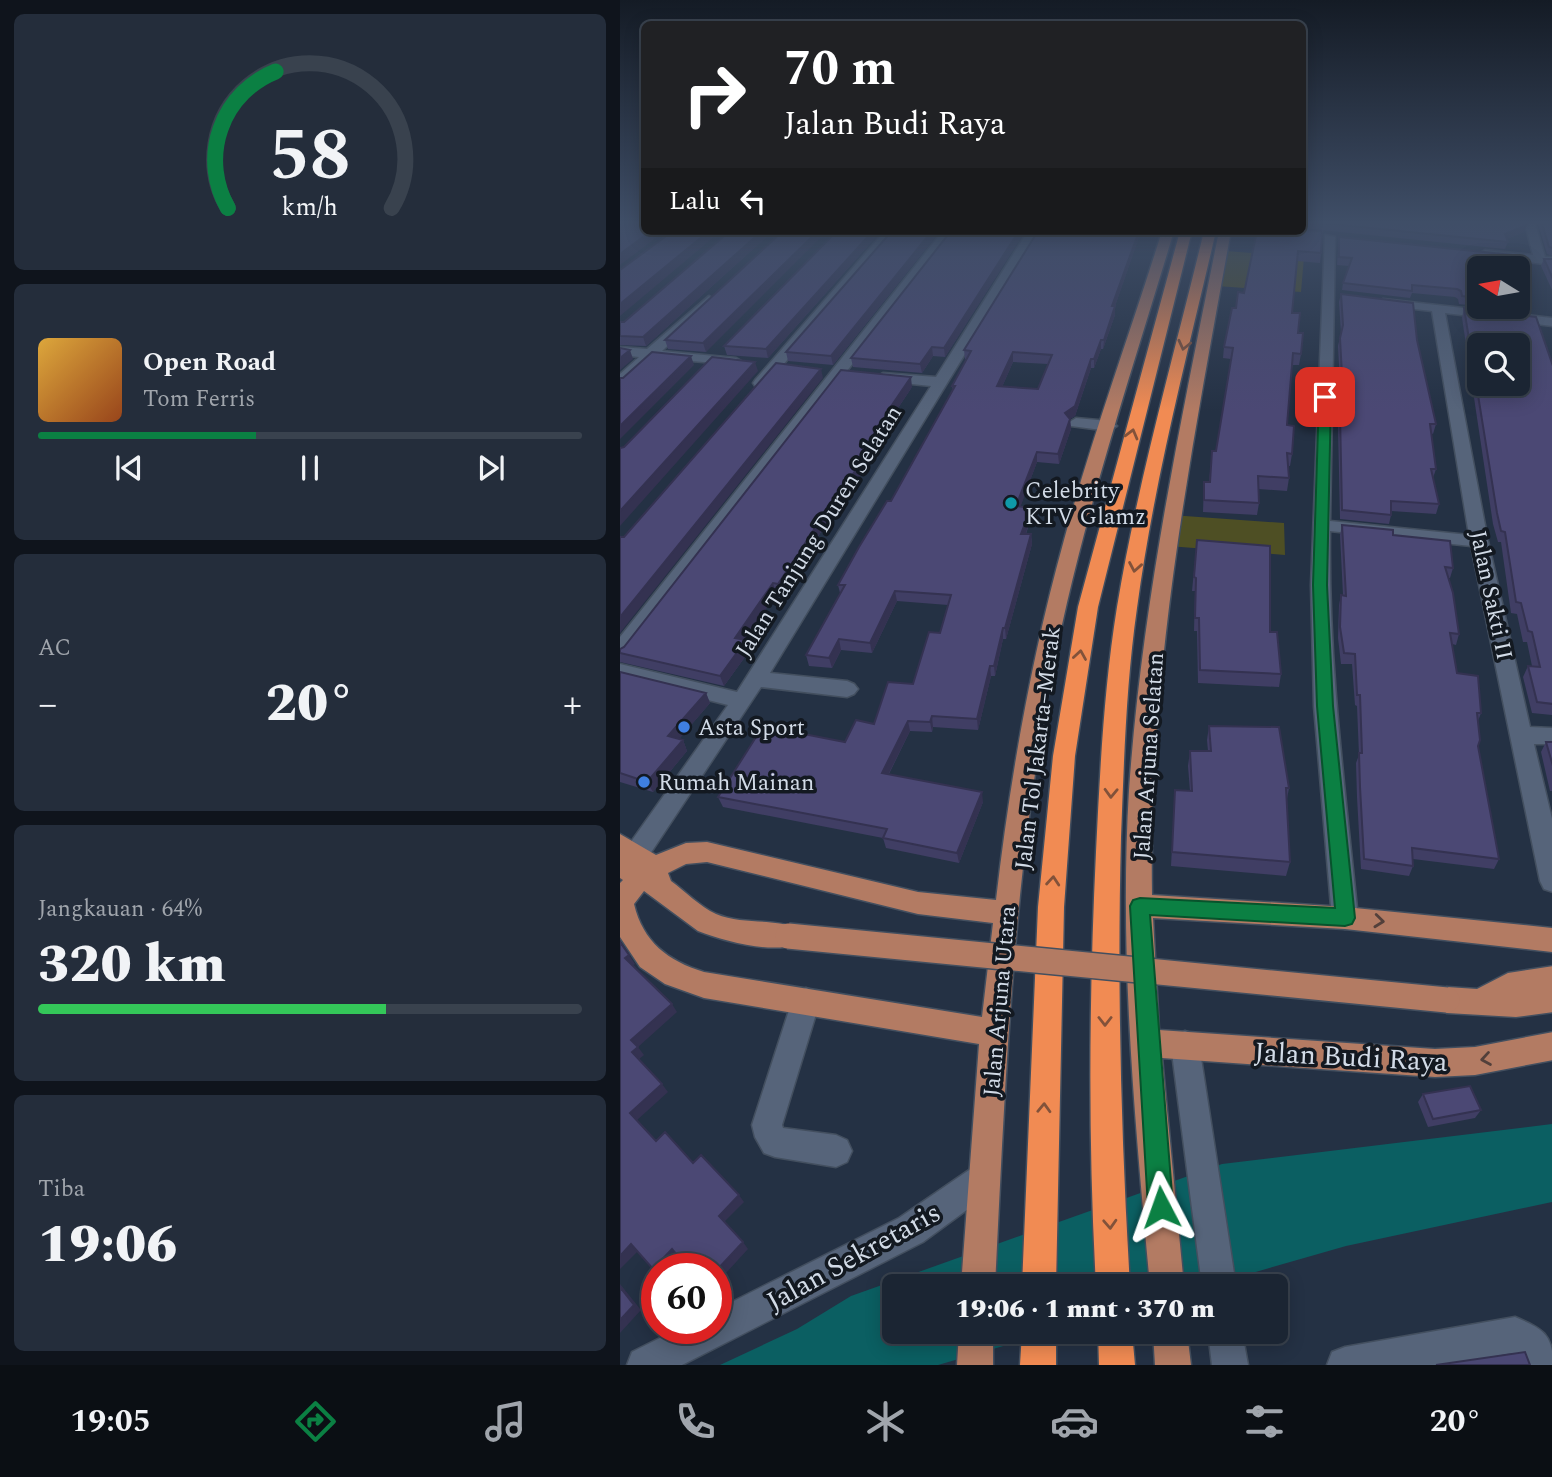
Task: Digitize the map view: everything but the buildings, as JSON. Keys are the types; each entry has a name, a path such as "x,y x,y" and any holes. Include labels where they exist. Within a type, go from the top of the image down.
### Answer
{"highway":[{"name":"Jalan Tol Jakarta–Merak","path":"1039,1274 1051,906 1064,756 1094,581 1172,284"},
{"path":"1112,1274 1106,1161 1106,911 1112,759 1127,609 1140,536 1198,284"},
{"path":"1038,1365 1039,1344"}],"main road":[{"name":"Jalan Arjuna Utara","path":"979,1274 994,1033 1018,812 1037,694 1073,539 1152,284"},
{"name":"Jalan Arjuna Selatan","path":"1166,1274 1140,906 1141,791 1168,534 1215,284"},
{"path":"994,1033 703,985 664,970 637,944 623,919 621,902 639,866 690,851 707,852 918,903 1007,914"},
{"path":"639,866 707,923 741,932 1447,1000 1516,1004 1553,999"},
{"path":"1140,906 1345,918 1553,940"},
{"path":"1481,1001 1508,986 1553,979"},
{"name":"Jalan Budi Raya","path":"1148,1043 1435,1063 1475,1061 1553,1046"},
{"path":"975,1365 976,1344"}],"street":[{"path":"748,397 782,367 846,284"},
{"path":"620,651 845,373 910,284"},
{"name":"Jalan Tanjung Duren Selatan","path":"639,866 940,382 998,284"},
{"path":"1331,284 1333,296 1320,585 1325,706 1345,918"},
{"path":"620,382 724,286"},
{"path":"1375,300 1553,322"},
{"name":"Jalan Sakti II","path":"1438,308 1479,541 1553,881"},
{"path":"694,378 724,348"},
{"path":"620,351 782,367"},
{"path":"845,373 940,382"},
{"path":"1076,423 1109,426"},
{"path":"1322,525 1479,541"},
{"path":"620,671 742,701"},
{"path":"756,679 847,689"},
{"path":"1522,734 1553,736"},
{"path":"806,1001 766,1125 775,1142 836,1151"},
{"path":"1185,1045 1217,1274"},
{"name":"Jalan Sekretaris","path":"645,1365 982,1192"},
{"path":"1351,1364 1515,1335 1534,1346 1545,1365"}],"shaded area":[{"path":"1218,284 1302,284 1301,292 1217,286"},
{"path":"1171,515 1284,523 1285,555 1168,546"},
{"path":"1552,1124 1552,1202 1346,1246 1249,1274 913,1274 1222,1164"},
{"path":"882,1285 882,1344 1011,1344 938,1365 720,1365 797,1329 851,1296"}],"place":[{"name":"Celebrity KTV Glamz","path":"1011,503"},
{"name":"Asta Sport","path":"684,727"},
{"name":"Rumah Mainan","path":"644,782"}],"route":[{"path":"1161,1207 1140,906 1345,918 1325,706 1320,585 1325,397"}]}
